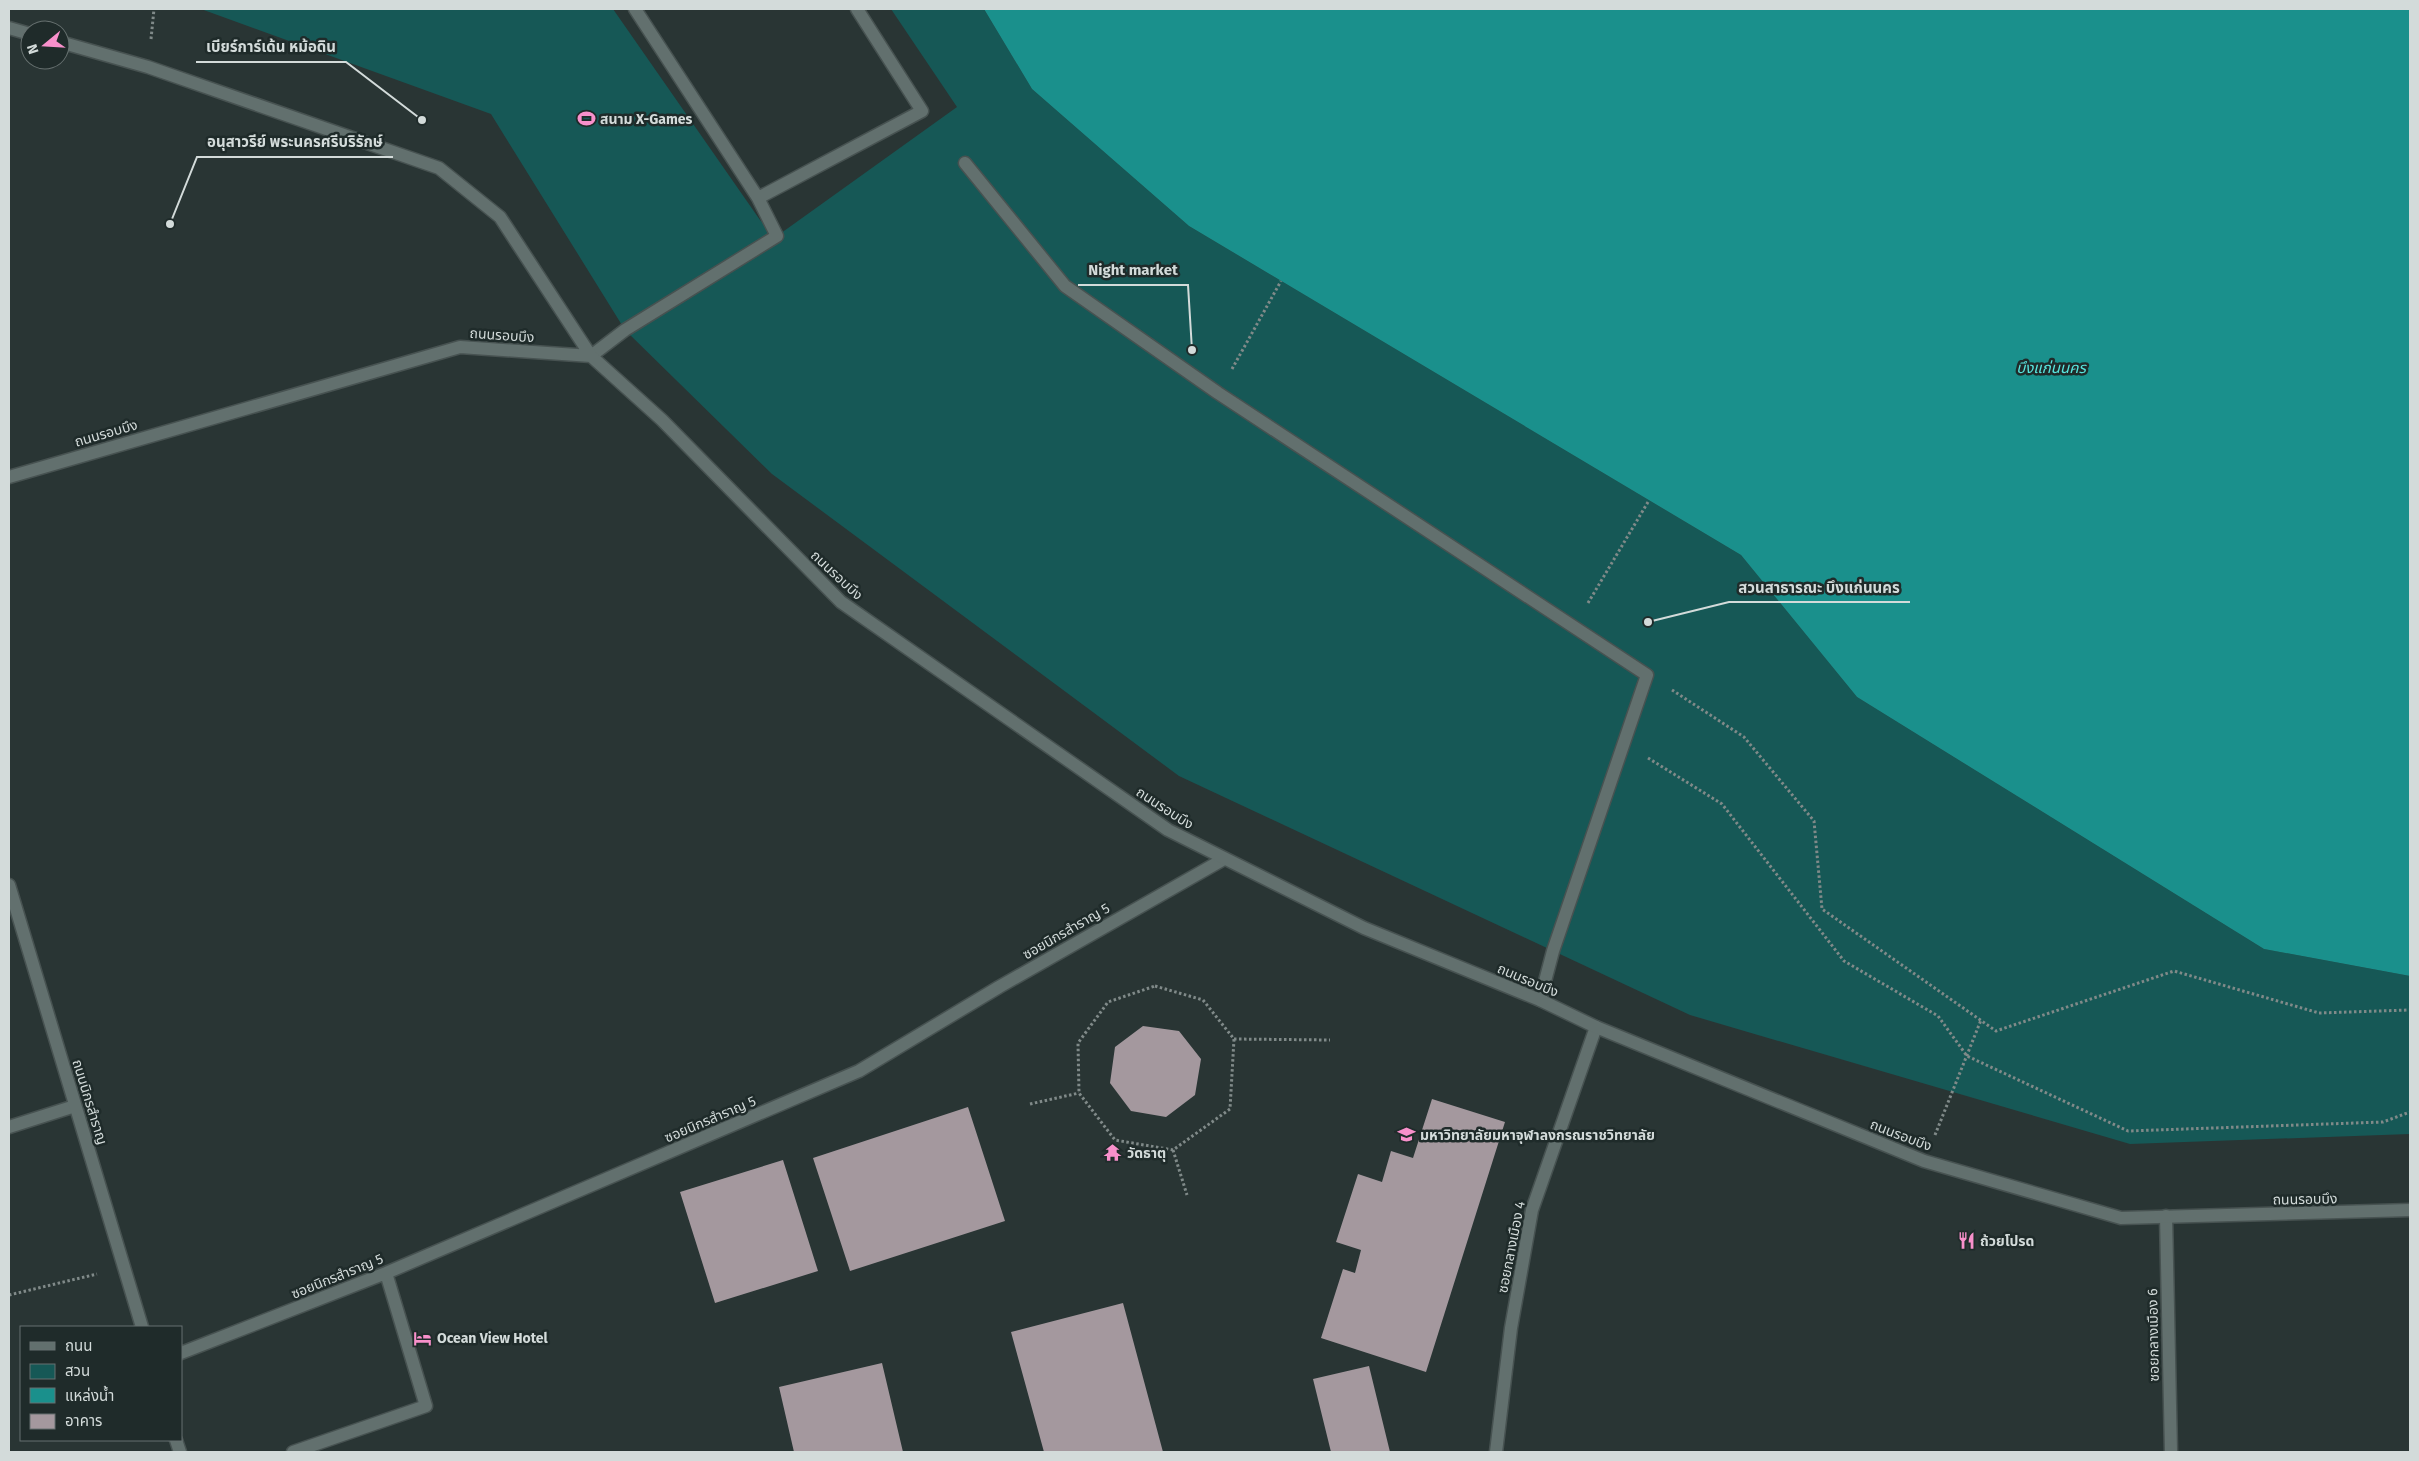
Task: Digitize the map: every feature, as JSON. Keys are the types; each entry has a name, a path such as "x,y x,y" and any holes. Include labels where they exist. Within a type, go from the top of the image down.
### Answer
{"street":[{"path":"70,45 148,67 439,168 500,217 591,356 626,330 777,236 758,198 635,9"},
{"path":"758,198 922,111 857,9"},
{"path":"965,163 1065,286 1218,393 1647,675 1553,951 1540,1000"},
{"name":"ถนนรอบบึง","path":"9,477 460,347 591,356 662,420 841,602 1168,830 1364,928 1540,1000 1596,1027 1924,1161 2120,1218 2410,1210"},
{"name":"ซอยนิกรสำราญ 5","path":"182,1353 386,1273 859,1071 999,987 1224,859"},
{"name":"ถนนนิกรสำราญ","path":"9,885 142,1326"},
{"name":"ซอยกลางเมือง 4","path":"1496,1452 1511,1328 1532,1210 1596,1027"},
{"path":"9,1127 75,1106"},
{"name":"ซอยกลางเมือง 6","path":"2166,1216 2171,1452"},
{"path":"293,1452 426,1406 386,1273"}],"path":[{"path":"1218,393 1281,281"},
{"path":"1573,627 1648,502"},
{"path":"1647,675 1744,738 1814,821 1822,910 1996,1031 2174,971 2319,1013 2410,1010"},
{"path":"1624,743 1722,804 1844,961 1938,1016 1967,1056 2128,1131 2383,1122 2410,1112"},
{"path":"1155,986 1187,995 1203,1000 1234,1039 1230,1109 1174,1150 1115,1140 1079,1094 1078,1043 1108,1002 1155,986"},
{"path":"1924,1161 1981,1020"},
{"path":"1234,1039 1330,1040"},
{"path":"1030,1104 1079,1094"},
{"path":"1174,1150 1187,1195"},
{"path":"9,1295 124,1267"}],"green space":[{"path":"201,9 613,9 760,220 777,236 957,107 891,9 984,9 1032,89 1189,226 1741,555 1857,697 2264,949 2410,976 2410,1134 2130,1144 1690,1015 1179,776 772,474 625,330 491,114"}],"water":[{"name":"บึงแก่นนคร","path":"984,9 2410,9 2410,976 2264,949 1857,697 1741,555 1189,226 1032,89"}],"building":[{"path":"1143,1026 1179,1031 1201,1059 1195,1095 1166,1117 1131,1111 1110,1083 1115,1047"},
{"path":"1432,1099 1505,1122 1426,1372 1321,1338 1343,1269 1355,1273 1361,1250 1336,1242 1358,1174 1382,1182 1391,1151 1413,1158"},
{"path":"968,1107 1005,1221 850,1271 813,1158"},
{"path":"783,1160 818,1271 715,1303 680,1192"},
{"path":"1123,1303 1163,1452 1044,1452 1011,1332"},
{"path":"882,1363 903,1452 794,1452 779,1387"},
{"path":"1369,1366 1390,1452 1331,1452 1313,1379"}],"place":[{"name":"สนาม X-Games","path":"586,119"},
{"name":"เบียร์การ์เด้น หม้อดิน","path":"422,120"},
{"name":"อนุสาวรีย์ พระนครศรีบริรักษ์","path":"170,224"},
{"name":"Night market","path":"1192,350"},
{"name":"สวนสาธารณะ บึงแก่นนคร","path":"1648,622"},
{"name":"มหาวิทยาลัยมหาจุฬาลงกรณราชวิทยาลัย","path":"1406,1135"},
{"name":"วัดธาตุ","path":"1113,1153"},
{"name":"ถ้วยโปรด","path":"1966,1241"},
{"name":"Ocean View Hotel","path":"423,1338"}]}
